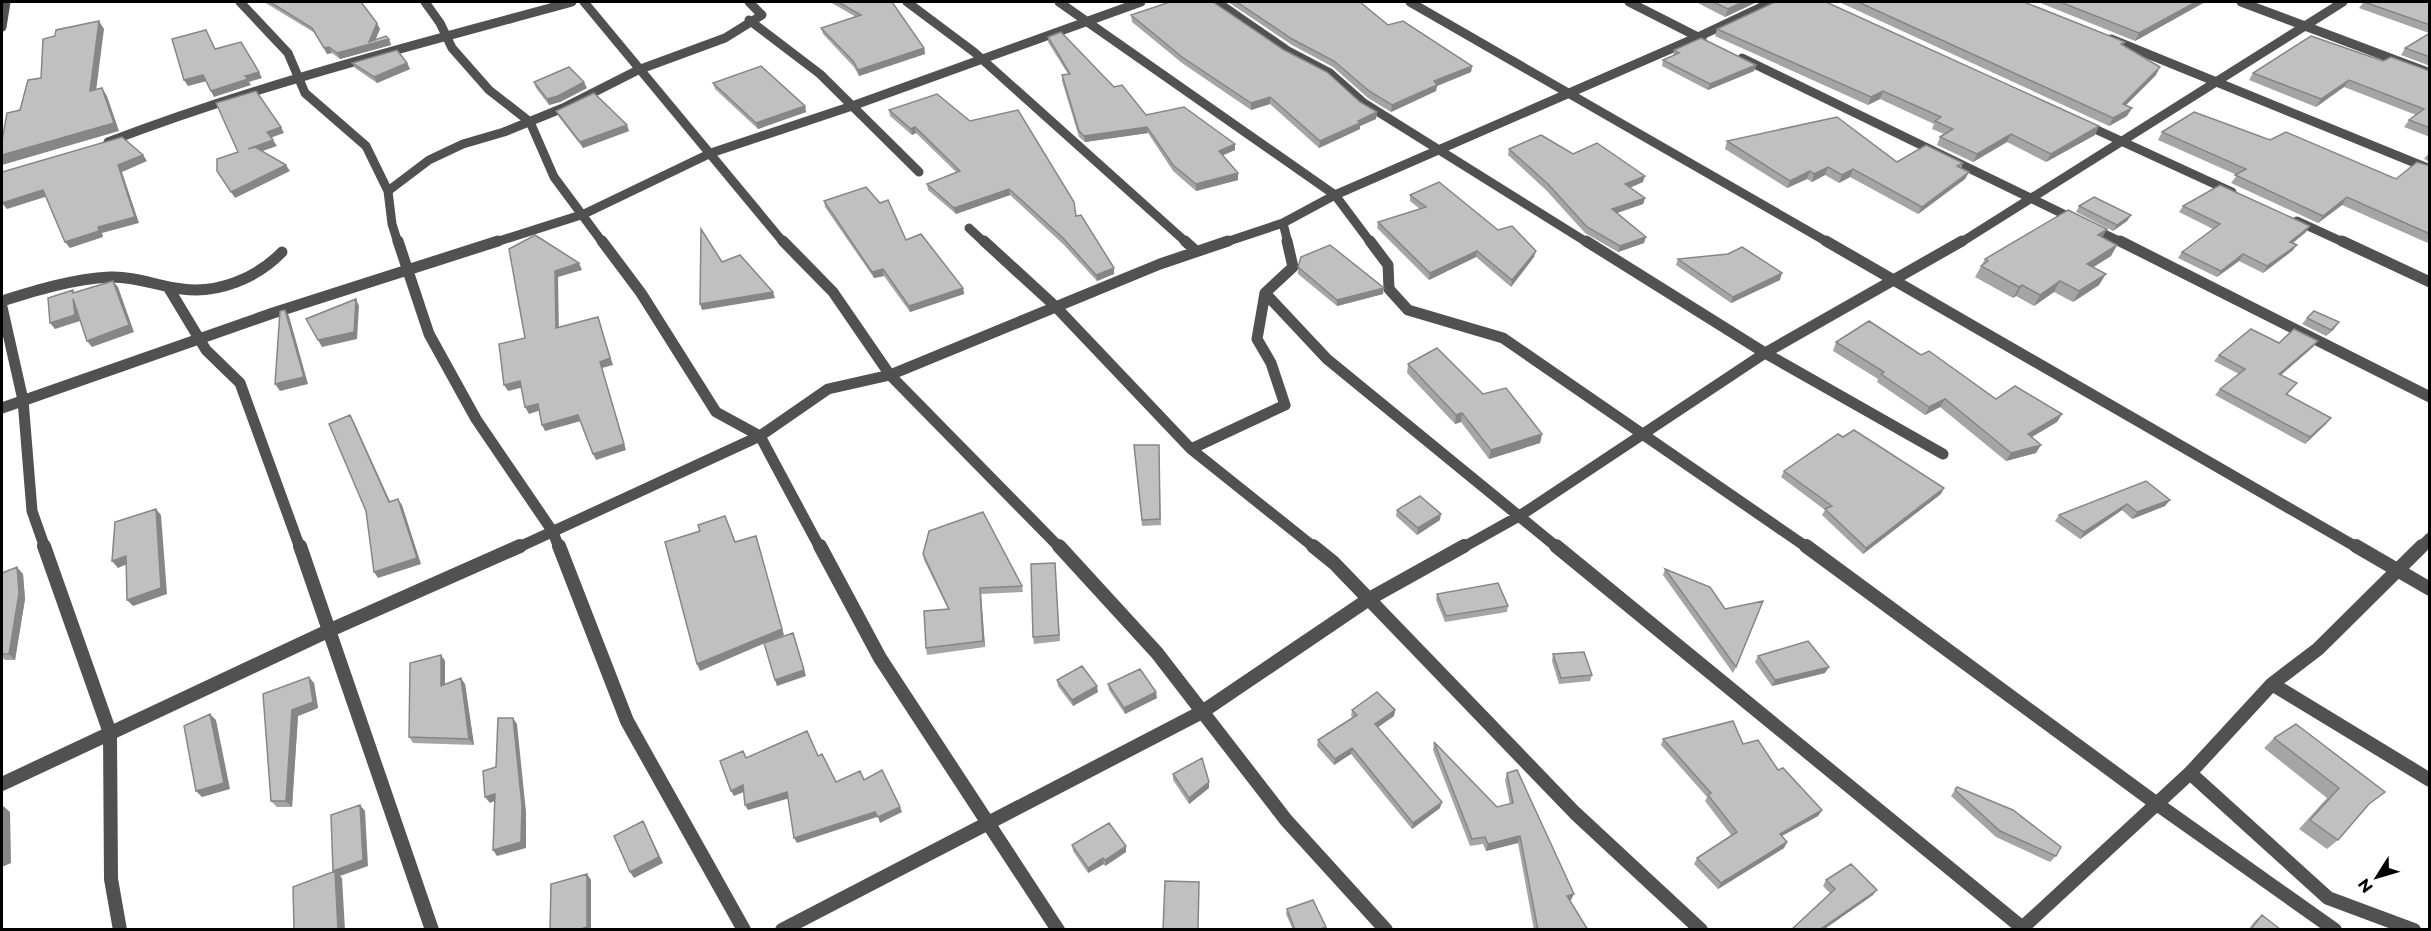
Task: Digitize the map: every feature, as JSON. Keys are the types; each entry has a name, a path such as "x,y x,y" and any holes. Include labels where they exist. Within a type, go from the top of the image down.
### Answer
{"street":[{"path":"2,27 6,2"},
{"path":"240,2 288,52 305,93 366,146 388,191 392,224 429,334 476,419 553,532 627,721 744,930"},
{"path":"425,2 452,48 489,90 530,122 554,177 641,293 716,412 760,435 880,658 1058,930"},
{"path":"99,144 165,120 298,78 572,2"},
{"path":"584,2 638,70 711,153 798,260 834,292 890,375 1020,504 1157,654 1286,820 1386,930"},
{"path":"388,191 437,156 463,144 530,122 638,70 725,38 750,20 762,15 749,2"},
{"path":"907,2 982,60 1127,192 1196,251"},
{"path":"1059,2 1335,195 1388,265 1389,288 1408,310 1503,338 1771,521 2157,804 2335,930"},
{"path":"2,408 199,339 584,214 711,153 852,106 982,60 1084,20 1141,2"},
{"path":"1217,2 1288,51 1330,73 1364,103 1765,353 1943,454"},
{"path":"1410,2 2430,589"},
{"path":"1629,2 1709,42"},
{"path":"2,784 328,631 553,532 760,435 828,389 890,375 1196,251 1283,223 1335,195 1698,37 1772,2"},
{"path":"2241,2 2430,73"},
{"path":"782,930 1202,712 1369,599 1521,515 1765,353 1892,280 1936,258 2343,2"},
{"path":"750,20 820,74 919,172"},
{"path":"2097,33 2430,169"},
{"path":"1730,52 2033,198 2430,397"},
{"path":"2078,121 2238,195"},
{"path":"2291,219 2430,282"},
{"path":"1191,448 1285,405 1271,363 1257,339 1265,293 1293,267 1283,223"},
{"path":"969,228 1056,307 1191,448 1334,563 1575,813 1701,930"},
{"path":"2,301 89,279 125,277 192,291 224,285 274,262 282,252"},
{"path":"168,287 206,350 240,383 274,471 432,930"},
{"path":"1265,293 1327,358 1521,515 2022,929 2190,773 2272,684 2318,649 2430,538"},
{"path":"2,307 23,400 32,511 110,733 111,879 120,930"},
{"path":"2272,684 2430,780"},
{"path":"2190,773 2328,898 2414,930"}],"building":[{"path":"270,2 361,2 377,23 369,42 386,36 389,39 337,53 329,47 324,48 312,28"},
{"path":"838,2 892,2 924,48 858,70 853,61 821,28 861,15"},
{"path":"1170,2 1213,2 1284,50 1327,72 1360,102 1377,112 1358,121 1360,123 1320,141 1270,97 1251,103 1182,57 1131,15"},
{"path":"1237,2 1360,2 1388,25 1403,21 1472,66 1434,81 1437,85 1392,105 1369,91 1334,61 1292,39"},
{"path":"1713,2 1743,2 1728,9"},
{"path":"1775,2 1826,2 2099,126 2051,154 2011,134 1977,154 1940,137 1953,129 1935,121 1941,117 1883,91 1871,97 1717,29"},
{"path":"1858,2 2024,2 2125,42 2121,44 2160,67 2123,104 2132,108 2113,118"},
{"path":"2060,2 2196,2 2139,33"},
{"path":"2364,2 2430,2 2430,25"},
{"path":"99,21 90,91 102,88 114,123 2,155 7,113 20,110 28,80 41,78 43,39 55,36 56,30"},
{"path":"206,30 215,49 241,42 259,72 245,76 248,79 211,91 203,75 184,80 172,39"},
{"path":"1061,32 1114,87 1122,85 1146,115 1184,107 1235,144 1219,151 1238,173 1196,184 1173,165 1147,127 1084,136 1079,131 1062,75 1070,74 1048,37"},
{"path":"2430,33 2430,57 2405,48"},
{"path":"2311,36 2383,61 2391,57 2430,71 2430,128 2409,120 2424,109 2349,80 2321,99 2253,73"},
{"path":"1701,38 1756,65 1710,84 1663,60 1679,53 1674,50"},
{"path":"397,50 407,63 374,77 352,63"},
{"path":"761,66 805,106 756,123 713,83"},
{"path":"569,67 584,82 558,96 547,99 534,82"},
{"path":"256,91 281,127 267,132 273,140 248,149 255,147 286,165 231,192 217,171 217,159 238,152 216,103"},
{"path":"594,93 627,125 580,142 556,111"},
{"path":"937,94 970,121 1018,110 1074,202 1076,216 1081,215 1114,268 1096,275 1063,238 1009,189 954,208 927,184 960,171 915,127 911,129 889,110"},
{"path":"2194,112 2270,140 2286,132 2396,179 2417,162 2430,166 2430,234 2347,197 2323,216 2235,175 2246,169 2162,132"},
{"path":"1837,117 1897,162 1926,145 1963,163 1957,166 1969,172 1922,207 1853,169 1842,175 1828,167 1814,174 1810,171 1790,181 1727,141"},
{"path":"1541,135 1573,154 1597,143 1645,176 1625,184 1645,198 1612,209 1646,237 1620,246 1587,227 1548,184 1509,149"},
{"path":"122,137 143,155 118,165 135,217 98,227 99,231 65,242 43,190 2,203 2,172"},
{"path":"1439,182 1498,230 1512,226 1536,251 1512,280 1477,251 1430,273 1378,222 1426,207 1410,195"},
{"path":"2220,185 2310,226 2290,242 2297,245 2267,266 2243,254 2221,271 2182,252 2220,224 2183,206"},
{"path":"866,187 880,203 888,200 906,240 921,234 963,288 909,306 883,269 872,272 824,201"},
{"path":"2094,197 2131,215 2117,225 2079,206"},
{"path":"2068,210 2107,229 2098,235 2117,245 2087,264 2106,274 2079,291 2060,281 2040,295 2022,285 2019,287 1981,266 1988,261 1985,259"},
{"path":"701,229 722,262 740,255 773,292 700,304"},
{"path":"535,235 579,263 555,271 556,328 598,317 610,358 600,362 624,444 593,454 578,415 542,425 538,404 525,407 520,381 504,385 499,344 525,338 509,249"},
{"path":"1330,245 1384,288 1337,300 1298,267 1301,257"},
{"path":"1742,247 1782,273 1733,297 1678,259 1728,254"},
{"path":"113,281 129,325 87,341 73,299 75,315 50,323 48,298"},
{"path":"356,299 354,332 318,340 306,319"},
{"path":"285,310 304,377 275,384 280,311"},
{"path":"2314,311 2339,322 2331,330 2307,318"},
{"path":"1869,321 1921,355 1929,351 1996,399 2015,386 2062,414 2028,434 2041,445 2011,453 1945,399 1929,407 1881,374 1884,372 1836,342"},
{"path":"2251,329 2279,343 2294,329 2318,341 2279,374 2297,383 2286,394 2331,418 2310,437 2220,389 2245,369 2219,355"},
{"path":"1437,348 1483,394 1506,388 1542,434 1491,450 1462,413 1456,415 1408,364"},
{"path":"350,415 389,502 398,499 417,558 374,572 366,511 329,424"},
{"path":"1854,430 1944,488 1866,548 1825,509 1832,506 1784,471 1838,434 1843,437"},
{"path":"1134,445 1159,445 1160,519 1142,520"},
{"path":"2146,481 2170,500 2137,512 2127,504 2084,532 2059,515"},
{"path":"1420,496 1441,514 1418,528 1397,510"},
{"path":"156,509 161,588 127,600 126,556 112,561 115,522"},
{"path":"983,512 1022,586 980,588 983,641 926,648 924,611 949,609 923,554 929,531"},
{"path":"725,516 735,542 756,536 782,629 697,664 665,542 700,531 698,525"},
{"path":"1055,563 1059,635 1033,637 1031,564"},
{"path":"17,567 19,593 9,654 2,654 2,573"},
{"path":"1665,569 1710,587 1725,609 1763,601 1736,667"},
{"path":"1498,583 1508,606 1446,616 1437,594"},
{"path":"793,633 804,670 775,680 764,643"},
{"path":"1808,641 1829,667 1775,680 1758,656"},
{"path":"1584,652 1592,675 1561,678 1553,654"},
{"path":"441,655 441,686 461,678 469,739 409,737 410,663"},
{"path":"1082,666 1097,686 1072,700 1057,680"},
{"path":"1140,669 1156,692 1124,708 1108,684"},
{"path":"309,677 313,702 292,710 286,801 271,801 263,694"},
{"path":"1377,692 1395,710 1375,724 1442,802 1413,823 1352,748 1335,759 1318,740 1357,715 1352,710"},
{"path":"210,714 224,783 196,791 184,726"},
{"path":"498,718 513,718 522,806 521,842 493,850 495,794 485,797 483,771 496,767"},
{"path":"1733,721 1743,744 1758,740 1778,770 1783,768 1822,810 1780,834 1787,842 1721,883 1697,858 1737,832 1708,795 1711,793 1663,739"},
{"path":"2296,724 2385,792 2369,804 2338,840 2310,820 2339,788 2274,738"},
{"path":"807,731 818,756 822,754 836,782 860,771 864,780 882,770 900,807 878,817 875,812 794,838 787,792 745,805 743,785 731,791 720,761 743,751 746,758"},
{"path":"1434,742 1497,807 1513,803 1507,773 1517,770 1574,894 1567,896 1588,930 1538,930 1520,836 1488,844 1485,837 1472,839"},
{"path":"1202,758 1209,782 1189,798 1173,774"},
{"path":"1957,787 2013,810 2061,847 2056,856 2000,831 1955,790"},
{"path":"360,805 363,860 333,871 331,815"},
{"path":"643,821 659,857 630,872 614,836"},
{"path":"1109,823 1126,846 1088,868 1072,845"},
{"path":"1851,864 1877,890 1819,930 1791,930 1835,889 1826,880"},
{"path":"335,871 338,930 294,930 293,887"},
{"path":"587,874 587,927 577,930 550,930 551,884"},
{"path":"1165,881 1199,882 1198,930 1163,930"},
{"path":"1313,900 1326,927 1318,930 1295,930 1287,909"},
{"path":"2262,915 2281,930 2250,930"}]}
